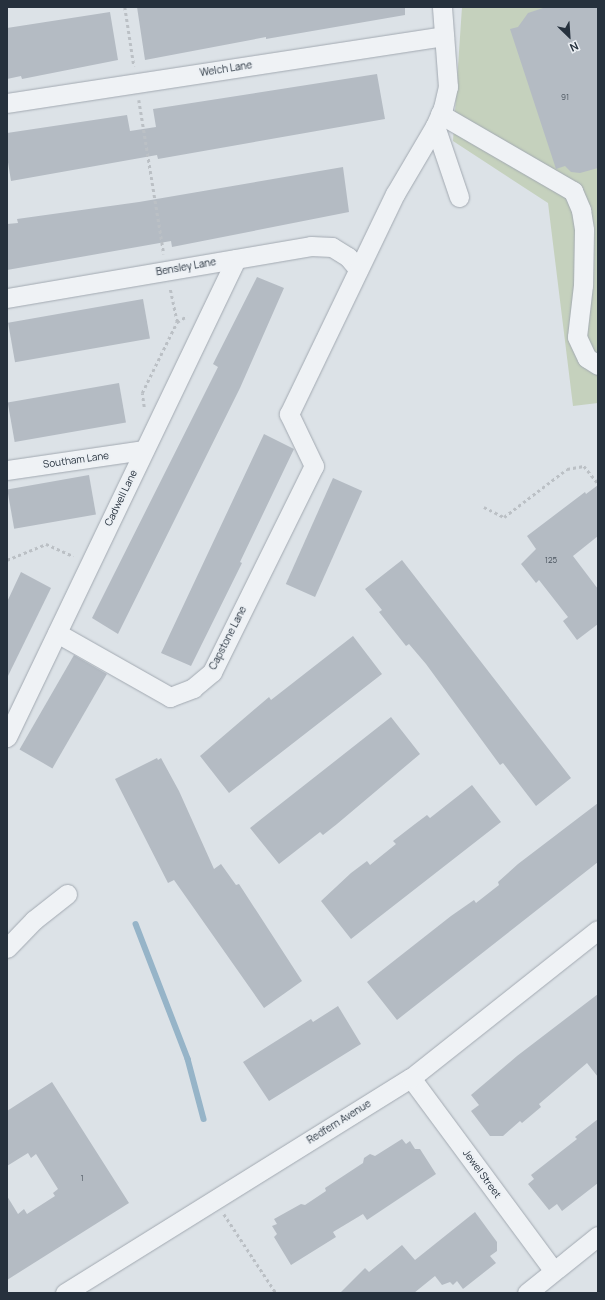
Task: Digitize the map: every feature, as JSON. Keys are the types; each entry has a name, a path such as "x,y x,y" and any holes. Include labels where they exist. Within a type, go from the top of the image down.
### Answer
{"street":[{"path":"358,269 395,194 438,120 448,87 442,7"},
{"name":"Welch Lane","path":"7,103 444,36"},
{"path":"438,120 459,197"},
{"path":"438,120 573,191 581,210 584,230 583,285 576,337 587,358 598,365"},
{"name":"Bensley Lane","path":"7,298 318,246 332,247 348,257 358,269"},
{"name":"Cadwell Lane","path":"7,737 13,711 57,633 236,259"},
{"name":"Capstone Lane","path":"57,633 170,697 193,688 212,672 314,466 289,414 358,269"},
{"name":"Southam Lane","path":"7,470 144,450"},
{"path":"7,948 34,920 67,894"},
{"name":"Redfern Avenue","path":"65,1293 411,1078 598,930"},
{"name":"Jewel Street","path":"411,1078 553,1270"},
{"path":"527,1293 553,1270 598,1236"}],"path":[{"path":"125,7 166,271 177,322 142,394 144,409"},
{"path":"484,506 504,516 567,468 584,466 598,483"},
{"path":"7,560 46,544 89,565"},
{"path":"214,1201 276,1293"}],"green space":[{"path":"462,7 598,7 598,403 573,406 548,203 453,141"}],"building":[{"path":"137,7 405,7 405,15 266,39 266,37 145,60"},
{"path":"546,7 598,7 598,168 580,173 571,172 565,166 556,169 510,29 518,27 528,13"},
{"path":"110,12 118,60 22,79 21,76 7,79 7,28"},
{"path":"377,74 385,119 158,159 157,155 11,181 7,156 7,133 127,115 130,131 156,127 153,109"},
{"path":"343,167 349,212 172,247 171,241 7,270 7,224 18,223 17,219 139,202"},
{"path":"257,277 284,288 240,388 118,634 92,618 218,367 213,364"},
{"path":"143,299 150,338 15,362 8,323"},
{"path":"119,383 126,422 15,442 8,403"},
{"path":"264,434 294,449 240,562 242,563 191,666 161,653"},
{"path":"89,475 96,514 14,529 7,489"},
{"path":"333,478 362,491 315,597 286,584"},
{"path":"598,485 598,536 573,556 598,589 598,624 577,640 563,621 568,617 539,580 536,583 521,564 536,549 527,536 585,492 586,494"},
{"path":"402,560 571,778 536,806 503,763 500,765 426,664 409,644 406,646 379,612 382,610 365,589"},
{"path":"21,572 51,588 7,678 7,602"},
{"path":"353,636 382,674 229,793 200,756 269,697 271,700"},
{"path":"74,655 107,674 52,768 20,749"},
{"path":"391,717 420,754 323,835 320,832 279,864 250,828"},
{"path":"157,758 158,760 161,758 179,791 214,869 221,864 236,885 239,884 302,981 264,1008 174,880 168,883 115,779"},
{"path":"472,785 501,822 351,939 321,901 351,873 367,861 370,865 396,844 393,841 427,815 430,818"},
{"path":"598,803 598,862 397,1020 367,982 451,916 474,900 476,903 499,885 498,882 518,864"},
{"path":"598,994 598,1077 587,1063 539,1104 541,1107 522,1123 520,1121 503,1136 490,1136 471,1111 479,1105 471,1095 517,1056"},
{"path":"338,1006 361,1044 269,1101 243,1062 311,1019 313,1022"},
{"path":"52,1082 129,1203 7,1280 7,1196 18,1214 24,1209 27,1214 55,1196 53,1193 58,1189 36,1154 31,1158 28,1153 7,1166 7,1111"},
{"path":"598,1119 598,1183 562,1211 557,1204 549,1210 528,1184 534,1179 531,1175 577,1139 575,1137"},
{"path":"402,1139 406,1144 410,1141 415,1149 420,1149 436,1174 367,1220 363,1214 333,1232 336,1237 291,1265 274,1237 277,1234 272,1226 277,1224 274,1219 301,1204 305,1205 326,1191 325,1188 363,1163 364,1158 370,1154 375,1156"},
{"path":"475,1212 497,1242 497,1251 490,1256 496,1263 463,1289 457,1281 453,1285 450,1282 442,1285 435,1276 414,1293 340,1293 365,1268 369,1272 402,1245 415,1260"}],"waterway":[{"path":"136,924 188,1059 204,1119"}]}
